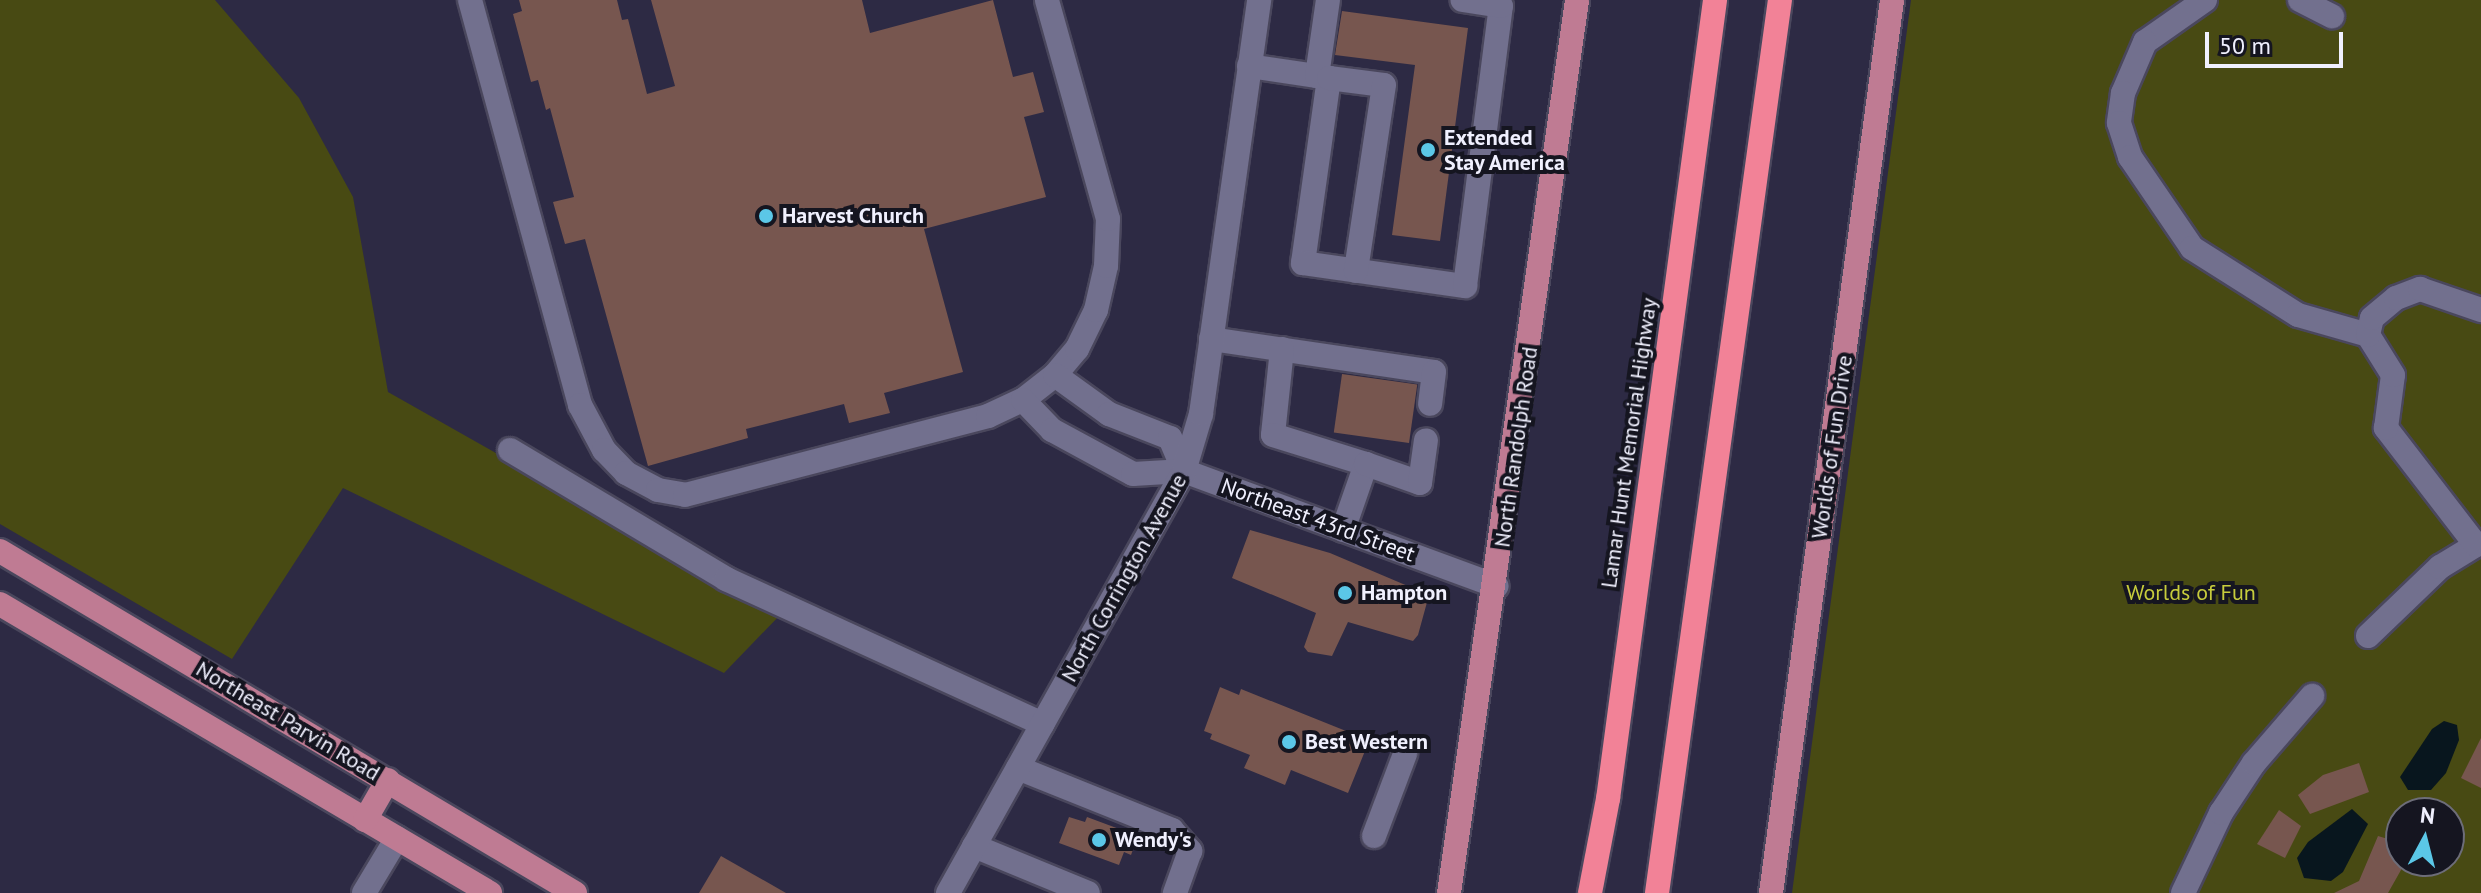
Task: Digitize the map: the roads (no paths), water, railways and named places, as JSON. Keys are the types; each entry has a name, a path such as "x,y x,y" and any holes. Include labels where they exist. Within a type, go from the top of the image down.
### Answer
{"highway":[{"name":"Lamar Hunt Memorial Highway","path":"1590,893 1608,799 1715,0"},
{"path":"1657,893 1780,0"}],"main road":[{"name":"North Randolph Road","path":"1449,893 1496,586 1577,0"},
{"name":"Worlds of Fun Drive","path":"1771,893 1892,0"},
{"name":"Northeast Parvin Road","path":"0,551 575,893"},
{"name":"Northeast Parvin Road","path":"0,604 490,893"},
{"path":"365,820 388,780"}],"street":[{"path":"470,0 580,405 604,450 626,473 658,490 702,493 988,416 1023,400 1055,375 1077,349 1096,310 1106,266 1108,219 1047,0"},
{"name":"North Corrington Avenue","path":"948,893 1184,471 1201,414 1259,0"},
{"path":"1328,0 1303,263 1465,286 1501,6 1462,0"},
{"path":"2205,0 2145,42 2123,93 2119,123 2130,157 2192,248 2298,315 2368,335 2393,375 2386,428 2478,547 2440,567 2368,636"},
{"path":"2300,0 2332,16"},
{"path":"1249,66 1384,85 1356,271"},
{"path":"2368,335 2372,318 2396,298 2420,289 2481,310"},
{"path":"1211,339 1434,372 1430,404"},
{"path":"1282,349 1273,435 1420,483 1426,440"},
{"path":"1023,400 1052,430 1113,466 1133,474 1184,471 1170,438 1109,414 1055,375"},
{"path":"510,450 726,579 1042,724"},
{"path":"1343,530 1366,464"},
{"name":"Northeast 43rd Street","path":"1184,471 1496,586"},
{"path":"2183,893 2221,813 2254,763 2312,696"},
{"path":"1374,836 1405,754"},
{"path":"1018,768 1172,830 1190,851 1175,893"},
{"path":"364,893 397,838"},
{"path":"974,846 1088,893"}],"place":[{"name":"Extended Stay America","path":"1428,150"},
{"name":"Harvest Church","path":"766,216"},
{"name":"Hampton","path":"1345,593"},
{"name":"Best Western","path":"1289,742"},
{"name":"Wendy's","path":"1099,840"}],"park label":[{"name":"Worlds of Fun","path":"2191,593"}]}
